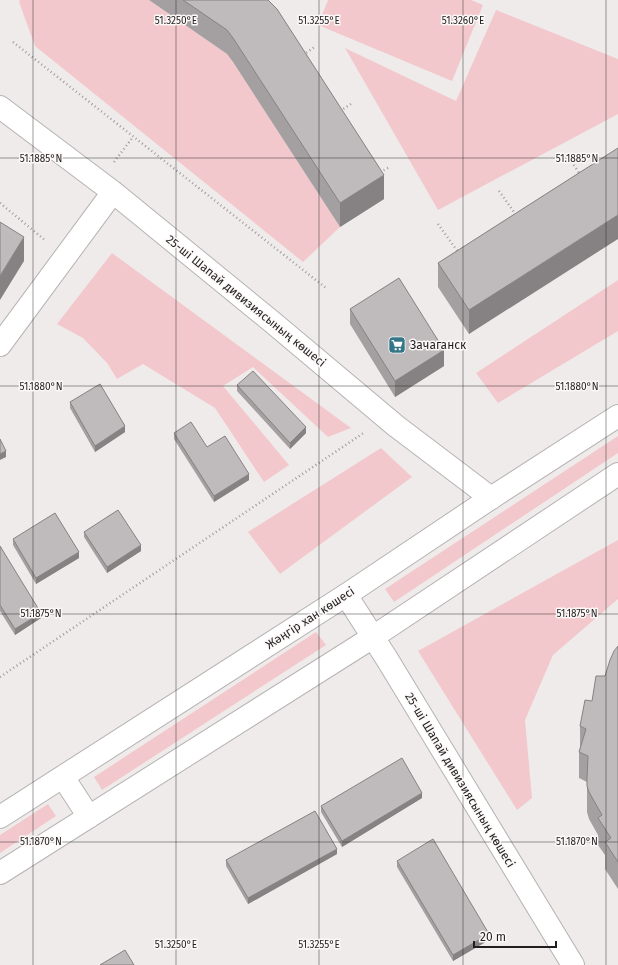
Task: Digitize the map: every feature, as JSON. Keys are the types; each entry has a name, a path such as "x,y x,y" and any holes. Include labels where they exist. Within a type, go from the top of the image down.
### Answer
{"main road":[{"name":"25-ші Шапай дивизиясының көшесі","path":"0,107 106,187 271,321 386,418 492,498"},
{"path":"0,345 64,257 106,187"},
{"name":"Жәңгір хан көшесі","path":"0,817 346,595 618,416"},
{"path":"0,873 373,637 618,474"},
{"name":"25-ші Шапай дивизиясының көшесі","path":"346,595 573,965"},
{"path":"63,777 89,817"}],"path":[{"path":"13,42 326,288"},
{"path":"300,57 316,46"},
{"path":"338,112 351,104"},
{"path":"106,187 133,137"},
{"path":"567,155 582,178"},
{"path":"377,174 390,167"},
{"path":"500,191 518,217"},
{"path":"0,203 64,257"},
{"path":"438,224 460,255"},
{"path":"0,677 386,418"}],"shaded area":[{"path":"20,0 149,0 227,54 340,227 303,262 35,46 19,2"},
{"path":"328,0 471,0 483,5 452,81 318,25"},
{"path":"496,10 618,59 618,114 438,210 345,48 456,101"},
{"path":"112,253 351,428 328,437 253,367 223,386 289,465 264,482 215,408 143,364 117,379 107,363 83,338 57,324"},
{"path":"618,280 618,331 498,403 476,373"},
{"path":"618,436 618,453 394,602 385,589"},
{"path":"381,448 412,477 280,574 248,532"},
{"path":"618,540 618,599 553,655 525,720 532,798 517,810 418,651"},
{"path":"316,632 326,645 102,790 94,777"},
{"path":"48,804 56,816 0,853 0,835"}],"building":[{"path":"183,0 268,0 277,9 384,175 340,203 227,30"},
{"path":"618,148 618,215 469,310 438,263"},
{"path":"0,222 24,237 0,276"},
{"name":"Зачаганск","path":"399,278 444,350 395,381 350,309"},
{"path":"253,371 306,427 290,443 237,385"},
{"path":"100,384 125,426 95,446 70,402"},
{"path":"191,422 207,447 225,436 249,474 214,496 174,433"},
{"path":"0,439 6,451 0,454"},
{"path":"118,510 141,545 107,567 84,532"},
{"path":"55,513 79,552 36,578 13,539"},
{"path":"0,546 41,613 15,629 0,605"},
{"path":"618,646 618,862 605,842 611,838 598,818 602,815 587,786 588,756 579,752 586,729 580,726 585,700 592,701 596,676 605,676 610,660"},
{"path":"402,758 422,793 342,841 321,806"},
{"path":"315,811 337,849 248,898 226,860"},
{"path":"433,839 489,934 453,955 397,861"},
{"path":"125,950 134,965 100,965"}],"place":[{"name":"Зачаганск","path":"397,345"}]}
